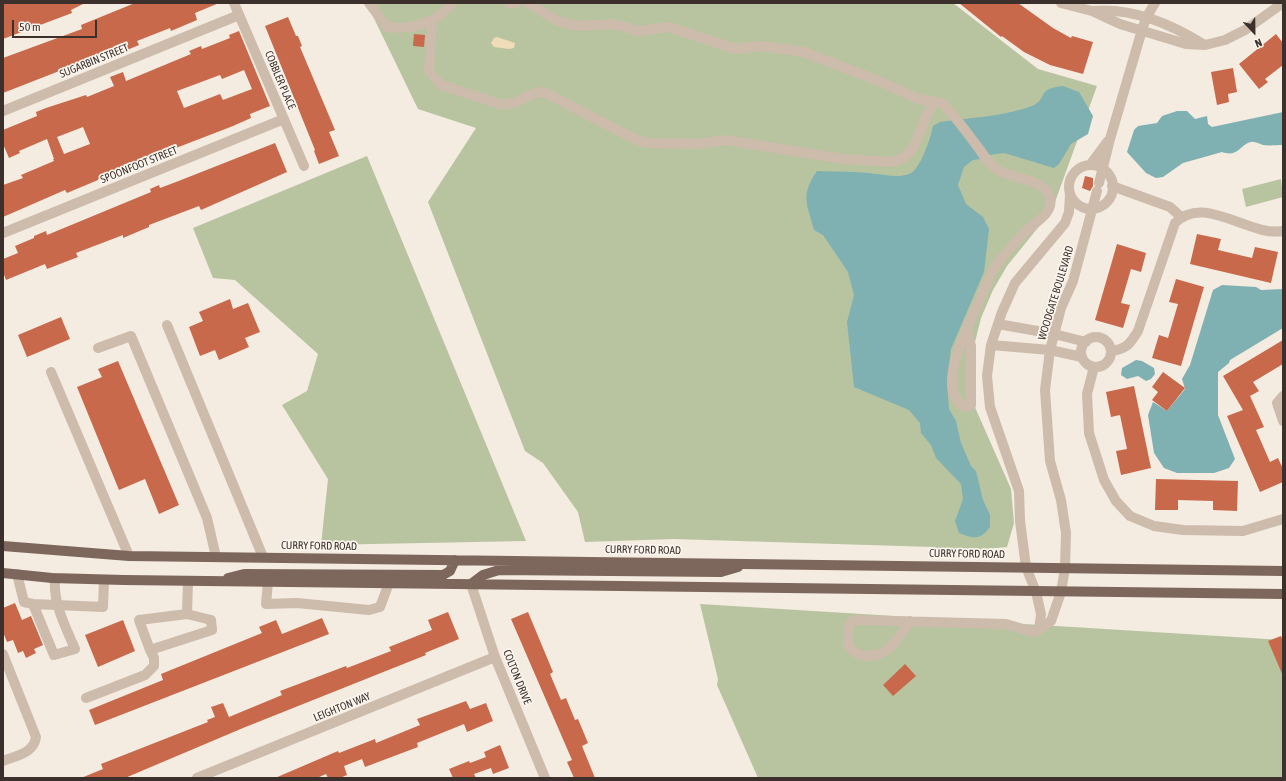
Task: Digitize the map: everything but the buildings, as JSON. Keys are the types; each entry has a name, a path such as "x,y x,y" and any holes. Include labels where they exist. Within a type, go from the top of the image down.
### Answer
{"main road":[{"name":"CURRY FORD ROAD","path":"3,546 129,556 1283,571"},
{"path":"218,581 244,574 443,574 450,571 455,560"},
{"path":"471,584 483,575 499,570 721,572 748,564"},
{"path":"3,573 55,578 104,580 1282,596"}],"street":[{"name":"COBBLER PLACE","path":"234,3 304,166"},
{"path":"369,3 387,27 402,29 414,28 432,22 446,11 452,3"},
{"path":"509,3 516,3"},
{"path":"528,3 558,21 577,26 614,24 638,30 669,27 736,49 762,46 804,52 878,81 918,99 942,103 991,164 1000,172 1028,180 1038,185 1048,193 1050,204 1044,216 1026,231 996,264 967,328 954,364 952,381 955,398 965,407 971,405 971,346 967,328"},
{"path":"1061,3 1092,11 1113,22 1186,44 1205,45 1225,40 1245,30 1282,3"},
{"name":"WOODGATE BOULEVARD","path":"1144,3 1146,18"},
{"name":"WOODGATE BOULEVARD","path":"1039,630 1051,622 1061,592 1065,568 1066,533 1061,500 1050,461 1046,429 1044,390 1050,350 1061,308 1073,281 1091,208 1142,30 1146,18 1155,3"},
{"path":"1092,11 1107,10 1146,18 1173,26 1205,45"},
{"name":"SUGARBIN STREET","path":"3,111 239,15"},
{"path":"432,22 429,71 441,86 500,104 509,105 518,103 534,92 544,92 636,139 647,143 696,144 726,140 843,159 892,162 905,157 915,145 927,114 935,102"},
{"name":"SPOONFOOT STREET","path":"3,233 284,119"},
{"name":"WOODGATE BOULEVARD","path":"1039,630 1041,614 1036,592 1026,567 1020,521 1019,491 990,407 986,376 991,345 1015,283 1065,223 1069,212 1069,188 1073,175 1084,166 1090,165 1110,139"},
{"path":"1070,194 1078,205 1091,208 1098,207 1109,199 1112,186 1108,174 1103,169 1090,165"},
{"path":"1112,186 1170,207 1181,217"},
{"path":"1111,351 1123,350 1129,345 1138,330 1175,224 1181,217 1190,213 1203,212 1262,229 1283,231"},
{"path":"998,324 1054,334 1086,342"},
{"path":"167,325 263,557"},
{"path":"98,348 131,336 207,518 216,557"},
{"path":"1094,338 1103,339 1107,342 1111,351 1107,363 1094,367 1087,364 1082,357 1082,349 1086,342 1094,338"},
{"path":"991,345 1050,350 1082,357"},
{"path":"1094,367 1086,394 1089,433 1104,480 1116,501 1130,516 1154,526 1183,530 1243,531 1283,519"},
{"path":"51,372 129,556"},
{"path":"1283,396 1277,403 1283,421"},
{"path":"18,574 24,602 33,604 103,607 104,580"},
{"path":"33,604 54,655 75,648 56,605 54,591 55,578"},
{"path":"187,614 188,581"},
{"path":"268,582 266,604 297,603 369,610 380,607 388,583"},
{"name":"COLTON DRIVE","path":"471,584 495,657 545,778"},
{"path":"86,698 145,675 154,666 154,658 150,650 139,620 187,614 211,620 212,630 150,650"},
{"path":"910,622 894,643 878,656 861,655 856,653 848,644 849,626 851,622 910,622 1013,624 1026,631 1033,632 1039,630"},
{"path":"3,654 36,737 35,745 29,750 4,757"},
{"name":"LEIGHTON WAY","path":"197,778 495,657"}],"green space":[{"path":"362,3 953,3 1038,69 1097,86 1055,202 1049,214 1007,266 993,290 981,318 973,350 974,405 1011,489 1014,523 1007,547 949,552 934,547 673,539 585,542 578,512 543,463 525,451 428,202 476,128 418,109 367,4"},
{"path":"367,156 526,541 321,545 328,479 282,405 307,391 318,354 235,280 213,278 193,228"},
{"path":"1281,179 1283,197 1246,207 1242,189"},
{"path":"700,604 1283,640 1283,778 758,778 717,685 718,679"}],"sand":[{"path":"497,37 515,43 514,48 509,49 494,47 491,43 494,38"}],"water":[{"path":"1063,86 1079,92 1093,116 1088,134 1071,144 1059,164 1054,168 1004,153 989,155 981,159 973,160 964,167 958,185 966,204 983,217 989,229 984,272 951,349 947,382 949,409 956,421 961,443 971,466 976,471 983,500 990,515 990,527 980,536 973,537 959,533 955,521 963,499 961,484 936,458 931,445 921,433 920,423 909,410 854,387 847,322 854,295 848,272 823,235 814,230 806,200 808,187 817,171 861,172 897,176 909,174 913,172 921,160 933,126 940,122 988,116 1024,109 1038,103 1049,89"},
{"path":"1177,111 1187,111 1195,119 1207,116 1208,124 1212,127 1283,112 1283,145 1262,145 1256,142 1251,142 1236,152 1222,152 1183,163 1163,177 1156,178 1146,173 1127,152 1134,130 1138,126 1157,123 1162,116"},
{"path":"1222,285 1256,287 1261,290 1283,289 1283,328 1230,360 1229,363 1218,372 1218,415 1235,459 1229,468 1214,473 1177,473 1164,468 1154,453 1148,415 1153,402 1167,411 1185,389 1182,379 1190,365 1213,290"},
{"path":"1136,360 1142,361 1154,368 1155,374 1151,379 1146,381 1138,376 1127,379 1121,375 1122,368"}]}
